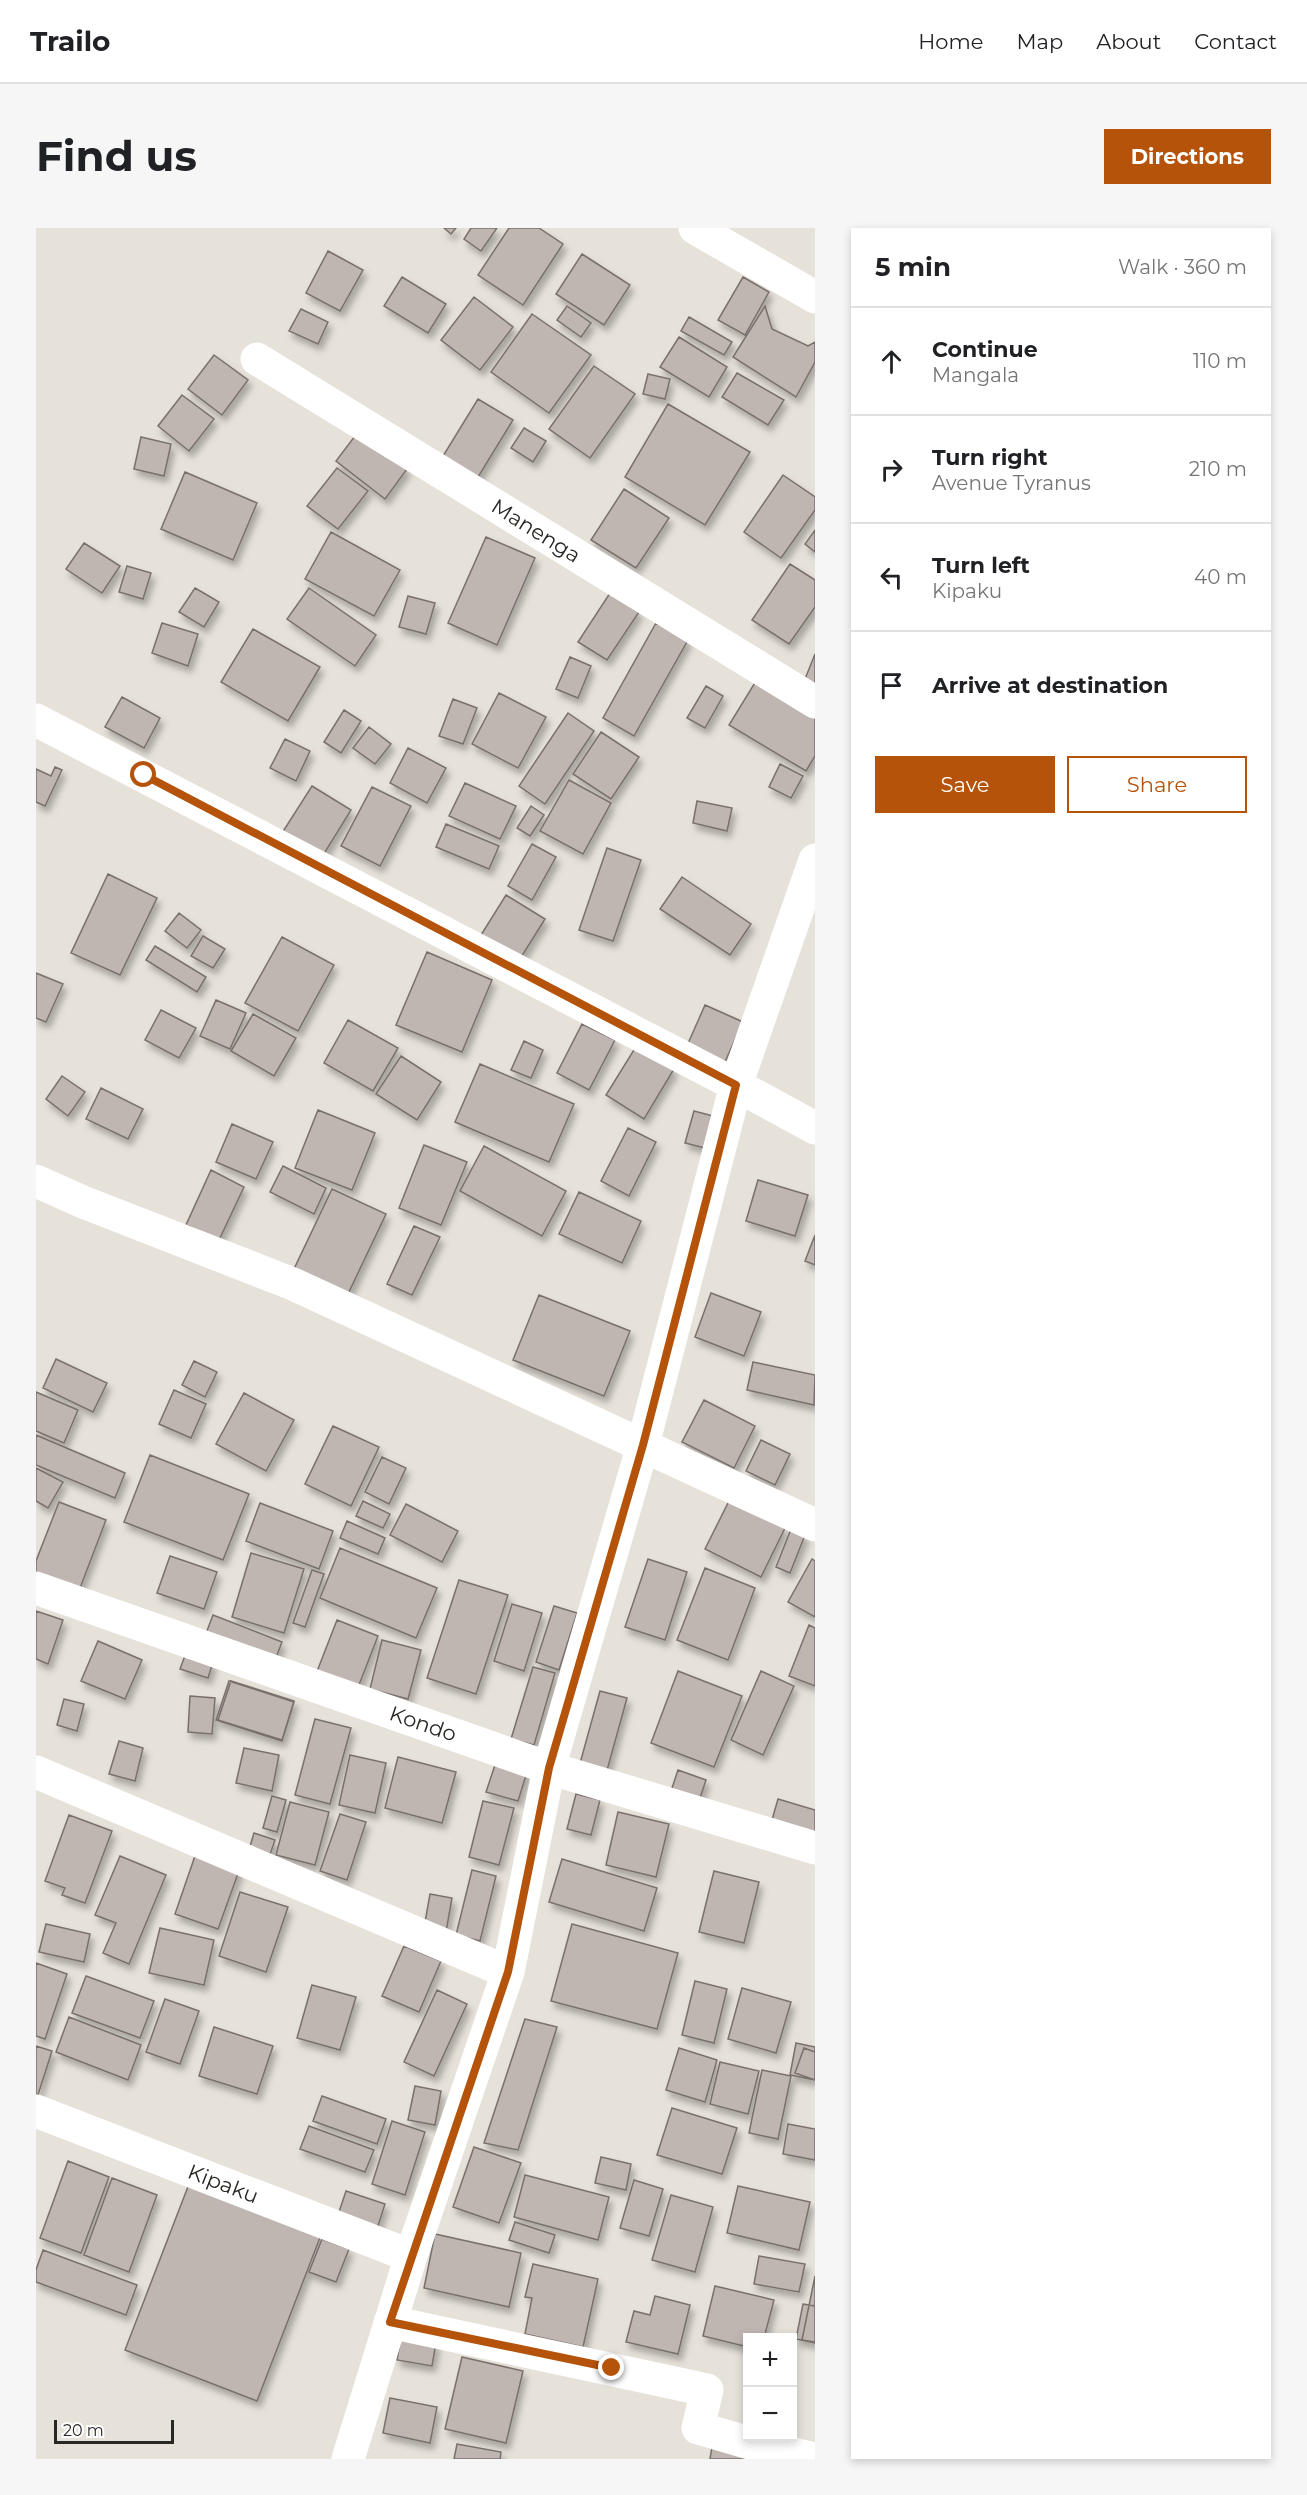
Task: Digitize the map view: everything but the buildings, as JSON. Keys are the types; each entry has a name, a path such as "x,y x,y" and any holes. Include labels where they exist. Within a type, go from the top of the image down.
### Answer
{"street":[{"path":"695,228 815,297"},
{"name":"Manenga","path":"256,359 815,702"},
{"path":"36,720 815,1128"},
{"path":"348,2459 411,2256 508,1972 549,1768 643,1445 736,1085 815,860"},
{"path":"36,1181 83,1202 293,1284 815,1525"},
{"name":"Kondo","path":"36,1588 549,1768 815,1848"},
{"path":"36,1772 508,1972"},
{"name":"Kipaku","path":"36,2111 411,2256"},
{"path":"390,2322 707,2390 698,2428 770,2449 815,2458"}],"route":[{"path":"144,775 736,1085 643,1445 549,1768 508,1972 390,2322 612,2368"}]}
